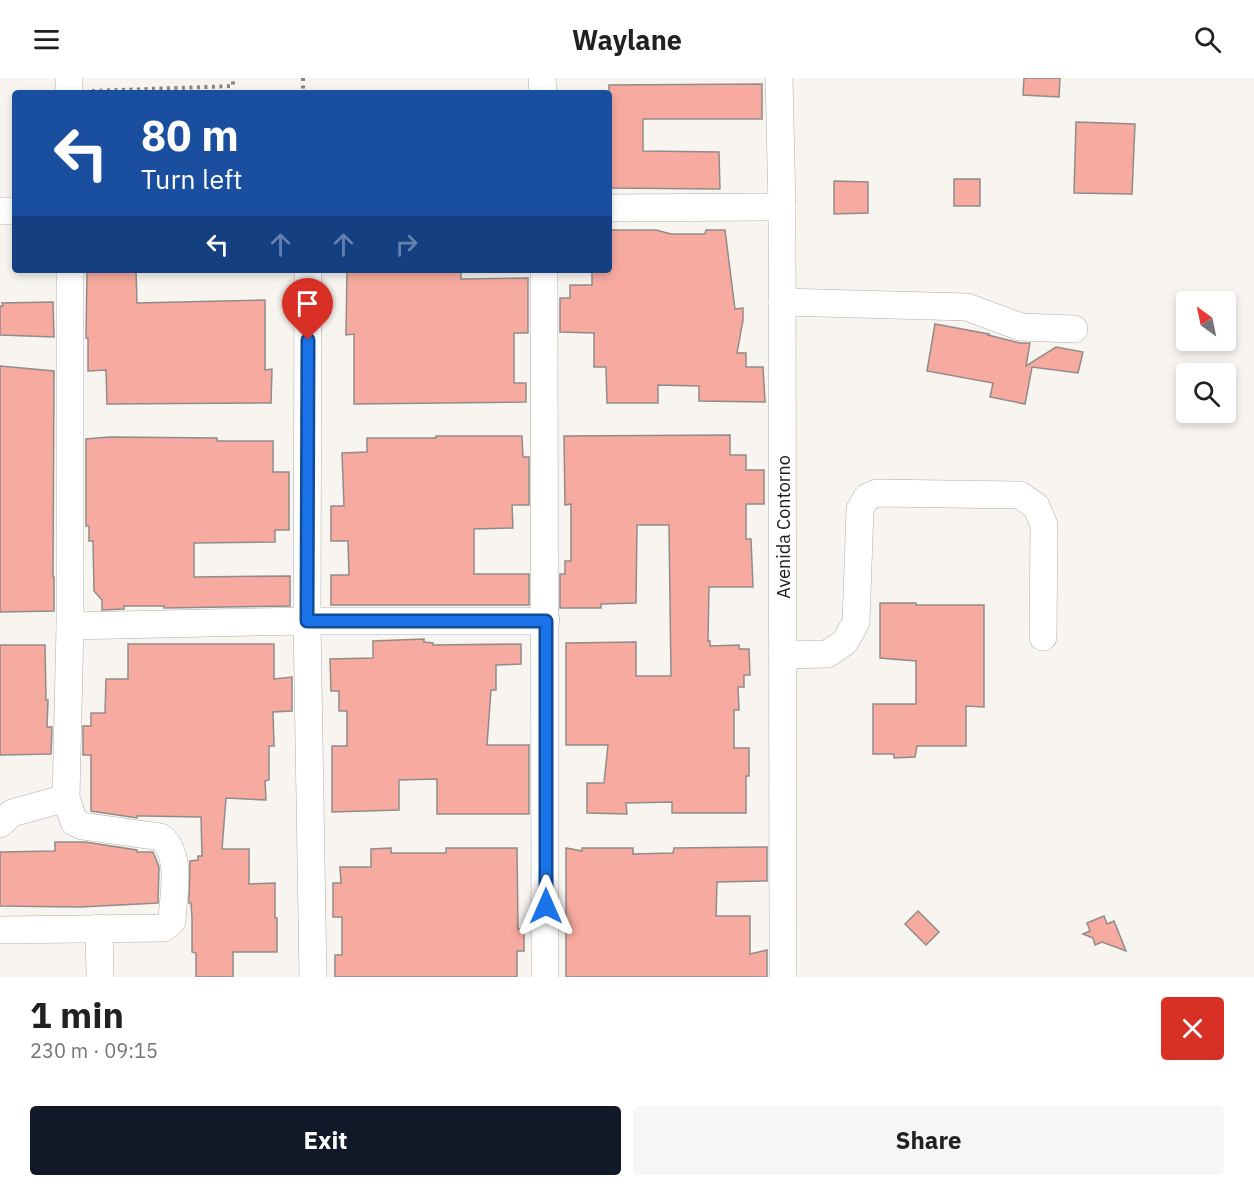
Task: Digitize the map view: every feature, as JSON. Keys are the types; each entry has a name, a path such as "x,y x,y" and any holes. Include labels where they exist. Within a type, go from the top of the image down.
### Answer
{"street":[{"name":"Avenida Contorno","path":"779,78 782,207 783,977"},
{"path":"612,208 782,207"},
{"path":"0,930 164,928 172,921 175,860 169,844 161,837 82,826 74,822 66,798 70,626 70,273"},
{"path":"308,273 307,621 313,977"},
{"path":"544,273 545,977"},
{"path":"782,302 967,307 1021,327 1074,329"},
{"path":"783,655 827,654 845,642 856,622 860,509 867,497 877,493 1020,495 1036,506 1044,525 1043,637"},
{"path":"70,626 307,621 546,621"},
{"path":"0,824 12,813 66,798"},
{"path":"99,928 100,977"}],"path":[{"path":"69,88 232,86 233,78"}],"building":[{"path":"1024,78 1060,78 1059,97 1023,95"},
{"path":"762,84 762,119 643,119 643,151 719,152 720,189 612,188 612,90 609,90 609,85"},
{"path":"1076,122 1135,124 1132,194 1074,193"},
{"path":"954,179 980,179 980,206 954,206"},
{"path":"834,181 868,182 868,213 834,214"},
{"path":"612,230 656,230 671,234 705,234 706,230 725,230 735,309 743,308 737,353 746,353 746,367 763,367 765,402 699,401 699,386 658,385 658,403 607,403 606,367 594,367 594,333 560,332 560,298 570,298 570,285 592,285 592,273 612,273"},
{"path":"87,273 136,273 137,303 265,300 265,370 272,369 271,403 107,404 106,370 88,371 88,338 86,338"},
{"path":"347,273 461,273 461,279 528,278 528,333 514,333 514,383 526,383 526,402 354,404 354,334 346,335"},
{"path":"53,302 54,337 0,335 0,306 3,306 2,303"},
{"path":"935,324 989,334 1020,343 1030,343 1026,366 1056,347 1083,352 1078,373 1032,367 1025,404 990,397 993,383 927,371"},
{"path":"0,366 54,371 54,611 0,612"},
{"path":"730,435 730,455 746,455 746,470 764,470 764,504 746,504 746,539 751,539 753,587 709,587 708,641 710,641 710,646 739,645 739,649 749,649 750,675 744,675 744,687 738,687 739,710 734,710 734,748 749,748 746,813 672,813 672,802 626,803 627,814 587,813 587,783 604,783 608,745 566,745 566,643 636,642 636,676 671,676 669,525 637,525 636,603 601,604 601,608 560,608 560,574 565,574 565,561 571,561 571,504 565,505 564,436"},
{"path":"436,436 522,436 523,457 529,457 529,505 512,505 513,528 474,529 474,574 529,574 529,605 331,605 331,575 349,575 348,541 331,541 331,506 344,506 342,453 367,452 367,438 436,438"},
{"path":"109,437 273,441 273,472 289,472 289,530 275,530 275,542 194,543 194,577 290,576 290,606 164,608 164,606 124,606 124,609 102,610 102,600 94,591 93,541 89,541 89,526 86,526 86,439"},
{"path":"880,603 984,605 984,707 966,706 966,746 917,746 915,757 894,758 894,754 873,754 873,704 916,704 916,661 880,658"},
{"path":"424,639 424,642 433,643 433,645 521,644 521,664 496,665 496,690 491,690 487,745 529,745 529,814 437,814 437,779 399,780 399,810 332,812 332,746 347,746 347,711 339,711 339,691 331,691 330,659 373,658 373,641"},
{"path":"128,644 274,644 274,679 292,677 292,711 273,712 274,746 269,746 269,780 265,781 266,800 226,798 222,849 249,849 249,884 275,883 275,918 277,918 277,952 233,952 233,977 196,977 196,953 192,952 192,918 191,903 189,903 190,861 198,860 198,856 202,856 201,817 137,816 137,818 91,811 91,755 83,755 83,726 91,726 91,713 105,713 106,679 128,679"},
{"path":"0,645 45,645 47,727 52,727 51,754 0,755"},
{"path":"55,842 85,842 137,850 137,852 153,852 159,867 158,903 80,907 0,906 0,852 55,851"},
{"path":"767,847 767,881 717,882 716,916 750,916 750,954 767,950 767,977 566,977 566,848 582,851 582,848 633,848 633,854 673,853 674,848"},
{"path":"391,848 391,853 446,853 446,848 517,848 518,929 524,929 524,951 517,951 517,977 335,977 335,955 342,955 342,917 333,917 333,883 341,883 340,867 371,867 371,849"},
{"path":"918,911 939,932 926,945 905,924"},
{"path":"1104,916 1107,924 1114,921 1126,951 1102,942 1095,945 1093,938 1083,934 1090,931 1087,923"}],"route":[{"path":"308,340 307,621 546,621 546,906"}]}
